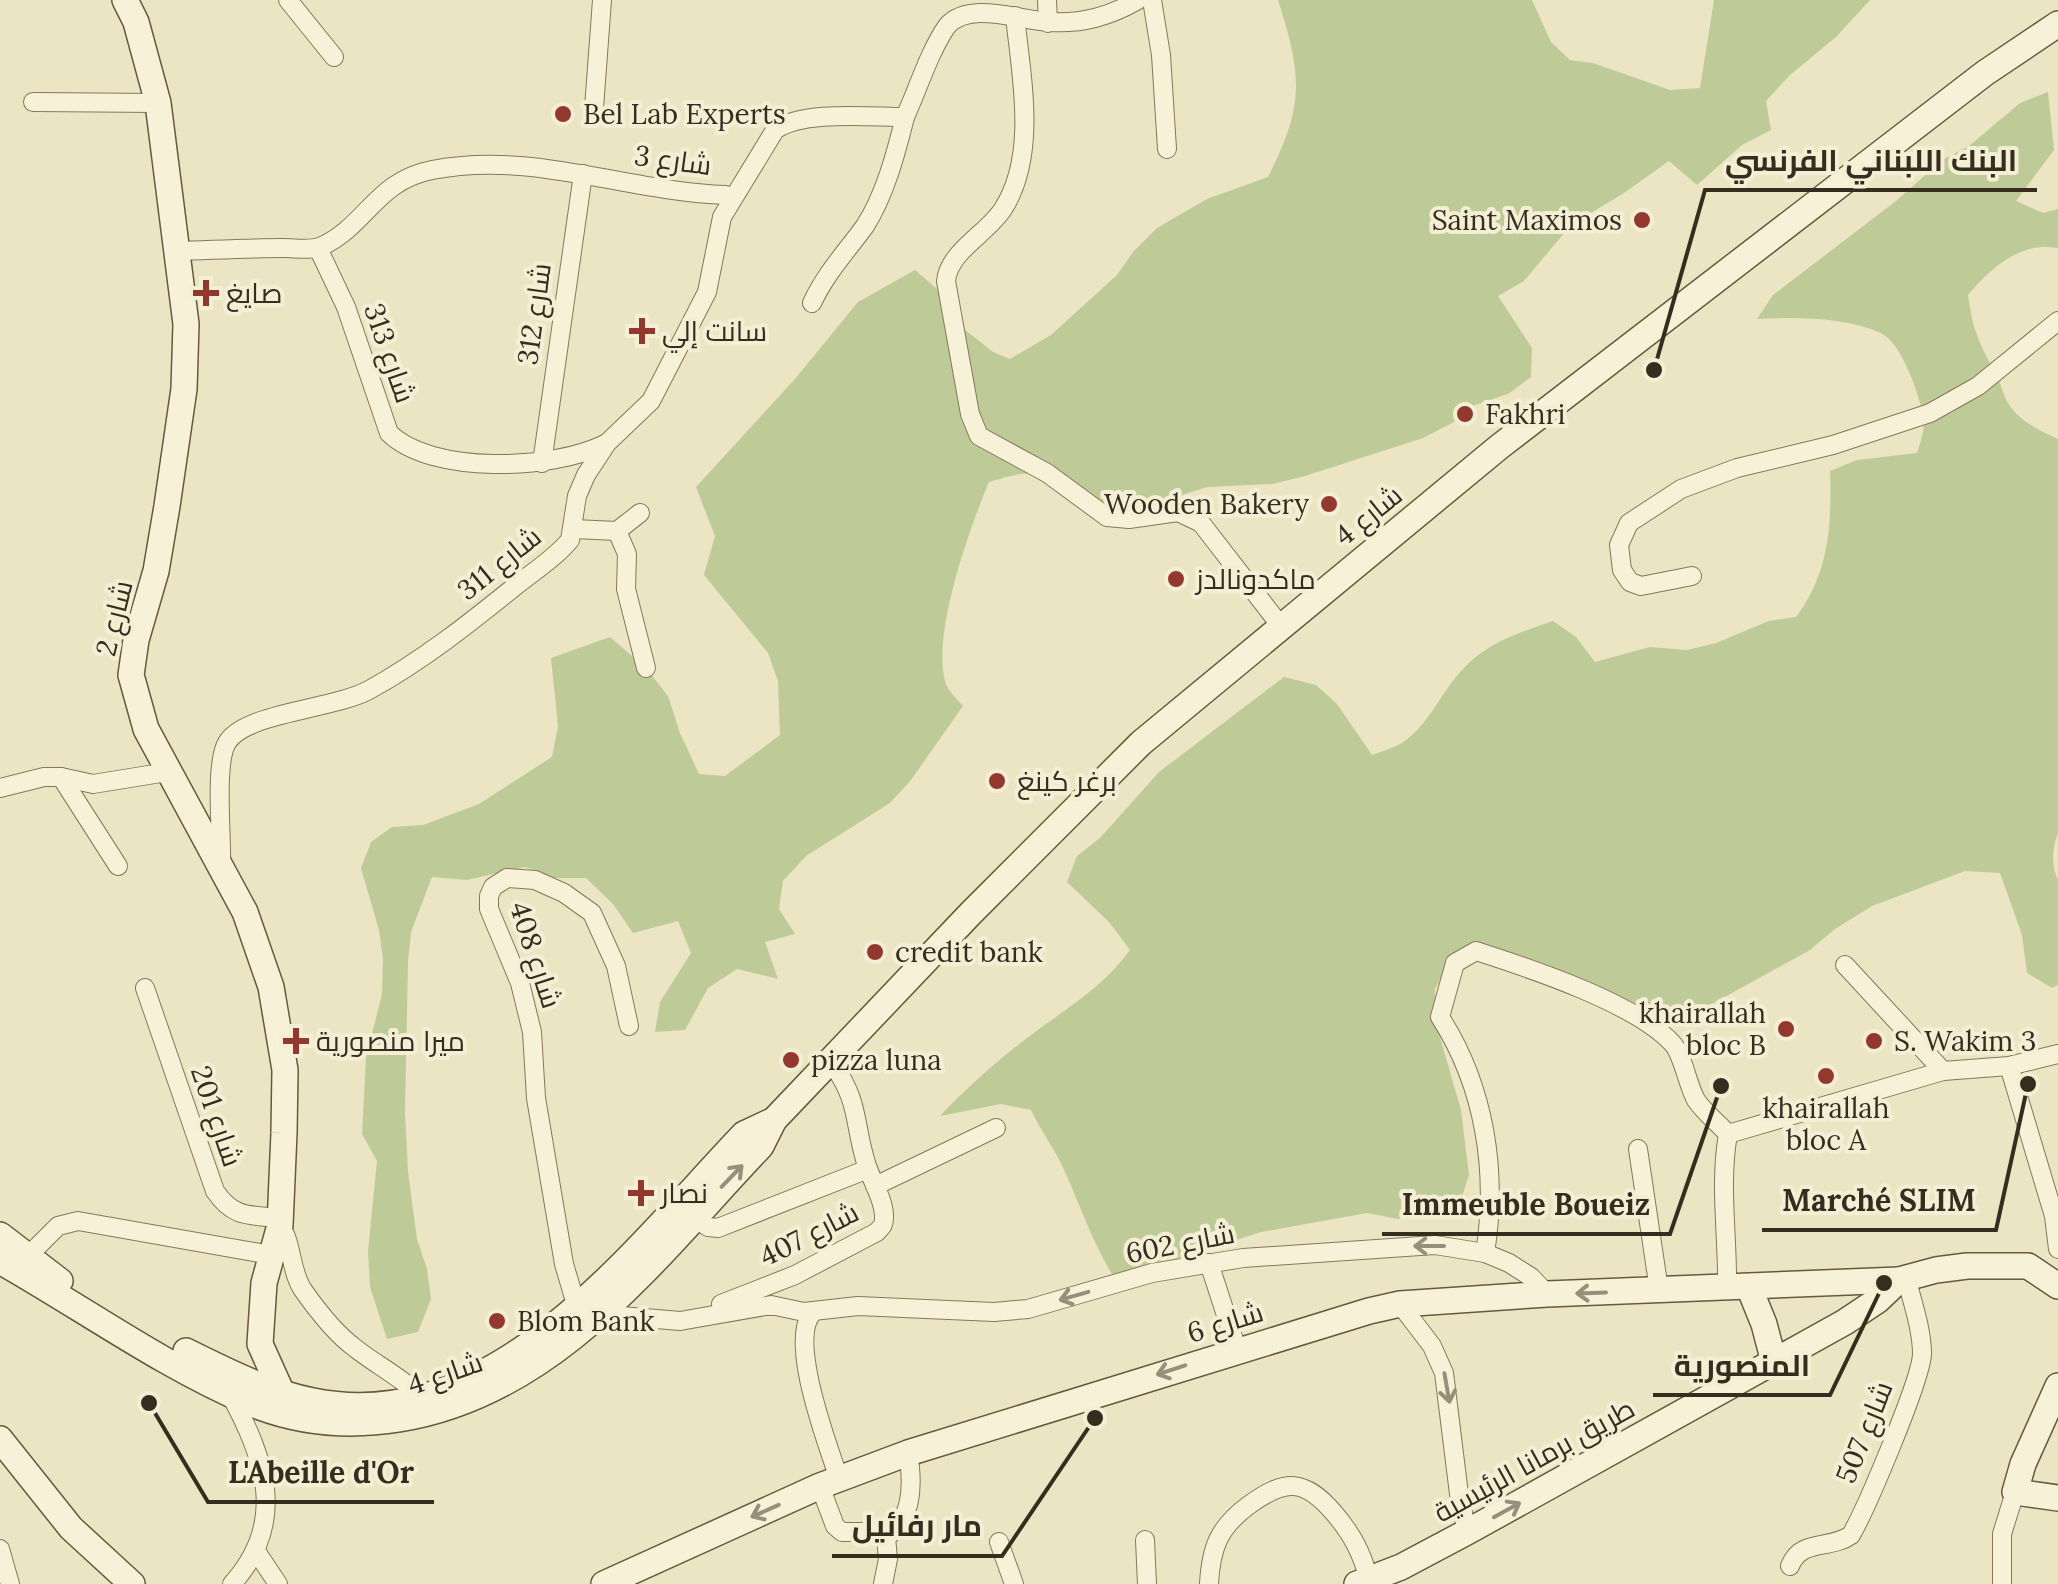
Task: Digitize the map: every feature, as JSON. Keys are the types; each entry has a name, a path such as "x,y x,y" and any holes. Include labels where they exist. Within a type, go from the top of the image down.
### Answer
{"street":[{"name":"شارع 2","path":"126,0 136,22 158,103 186,324 184,390 156,572 136,640 131,675 146,729 220,861 260,948 278,1020 285,1070 280,1222 264,1283 260,1344 280,1403"},
{"path":"288,0 334,56"},
{"path":"594,108 602,0"},
{"path":"1047,0 1048,22"},
{"path":"812,303 824,279 867,222 898,148 905,117 950,23 976,12 1048,22 1111,16 1138,0"},
{"path":"1152,0 1166,148"},
{"path":"1015,16 1023,113 1018,171 1000,213 950,264 946,281 975,429 995,447 1046,473 1107,517 1129,520 1178,512 1201,523 1280,625"},
{"name":"شارع 4","path":"58,1289 154,1335 235,1385 280,1403 430,1405 585,1313 692,1218 761,1146 774,1120 971,913 1141,743 1514,435 1985,73 2058,24"},
{"path":"33,102 158,103"},
{"name":"شارع 3","path":"318,248 343,232 385,190 413,174 500,164 583,174 683,193 726,195 731,200 739,194 774,130 782,125 808,119 905,117"},
{"name":"شارع 312","path":"542,463 583,174"},
{"name":"شارع 311","path":"220,861 219,763 228,741 238,731 330,706 367,691 482,612 565,546 574,529 576,496 607,442 651,401 707,292 717,237 731,200"},
{"path":"178,251 318,248"},
{"name":"شارع 313","path":"318,248 346,307 390,433 402,445 415,452 494,464 542,463 584,454 607,442"},
{"path":"1692,576 1641,586 1630,582 1622,570 1618,545 1629,523 1680,488 1930,414 1978,386 2058,321"},
{"path":"574,529 617,531 640,513"},
{"path":"617,531 627,554 626,589 646,668"},
{"path":"0,788 44,777 93,784 167,772"},
{"path":"61,777 118,866"},
{"name":"شارع 408","path":"585,1313 564,1264 540,1124 532,1032 520,983 489,910 493,887 507,878 535,880 564,893 592,913 616,966 629,1026"},
{"path":"1486,1253 1491,1218 1488,1153 1468,1066 1440,1017 1455,962 1476,951 1588,994 1650,1023 1676,1046 1683,1073 1698,1103 1728,1134"},
{"path":"1844,965 1943,1071"},
{"name":"شارع 201","path":"145,988 214,1190 238,1214 280,1222"},
{"path":"1728,1134 1943,1071 2009,1066 2058,1054"},
{"name":"شارع 407","path":"651,1318 696,1312 732,1301 796,1276 877,1232 884,1217 852,1095 832,1062"},
{"path":"2009,1066 2054,1216 2058,1249"},
{"name":"شارع 4","path":"626,1273 744,1134 774,1120"},
{"path":"692,1218 718,1228 872,1177 996,1128"},
{"path":"1728,1134 1722,1170 1738,1288 1764,1324 1774,1362"},
{"path":"1638,1149 1659,1290"},
{"path":"28,1256 58,1226 78,1221 271,1255"},
{"path":"280,1222 300,1286 314,1304 351,1346 430,1405"},
{"path":"0,1235 28,1256 58,1289"},
{"name":"شارع 602","path":"651,1318 680,1320 770,1305 813,1312 858,1306 972,1314 1028,1309 1152,1273 1208,1263 1266,1254 1435,1245 1486,1253 1531,1276 1547,1294"},
{"path":"0,1261 58,1289"},
{"path":"1208,1263 1237,1349"},
{"path":"1902,1278 1967,1266 2058,1268"},
{"path":"2028,1266 2058,1286"},
{"name":"شارع 6","path":"604,1584 829,1483 908,1453 1237,1349 1400,1304 1902,1278"},
{"name":"طريق برمانا الرئيسية","path":"1363,1582 1467,1532 1846,1322 1902,1278"},
{"name":"شارع 507","path":"1790,1566 1805,1548 1831,1544 1850,1535 1902,1414 1922,1350 1902,1278"},
{"path":"1827,1283 1846,1322"},
{"path":"1400,1304 1432,1346 1444,1372 1467,1532"},
{"path":"813,1312 804,1330 835,1526 842,1532 878,1532 886,1537"},
{"path":"585,1313 651,1318"},
{"name":"شارع 2","path":"235,1385 260,1344"},
{"path":"232,1584 256,1551 263,1532 266,1492 255,1440 235,1385"},
{"path":"2002,1584 2002,1534 2022,1464 2058,1386"},
{"path":"255,1440 280,1403"},
{"path":"0,1438 71,1528 132,1584"},
{"path":"886,1537 905,1517 911,1474 908,1453"},
{"path":"1209,1584 1217,1542 1230,1518 1272,1490 1292,1485 1317,1493 1353,1536 1363,1582"},
{"path":"2015,1492 2058,1498"},
{"path":"883,1584 888,1559 886,1537"},
{"path":"1145,1540 1147,1584"},
{"path":"999,1542 1014,1584"},
{"path":"0,1549 10,1584"},
{"path":"256,1551 278,1584"}],"green space":[{"path":"1278,0 1532,0 1551,42 1570,60 1593,63 1670,90 1700,88 1714,0 1870,0 1766,101 1771,130 1742,145 1697,185 1669,161 1571,225 1524,281 1498,296 1532,348 1531,377 1508,394 1475,405 1423,438 1273,484 1207,487 1176,497 1112,507 1081,507 1059,485 1040,475 1019,474 989,482 963,552 944,636 945,681 963,706 890,803 806,856 783,881 779,909 795,934 765,942 778,979 737,969 708,988 685,1030 655,1032 660,1002 691,953 678,921 633,933 613,904 586,878 555,878 525,867 467,880 432,877 411,932 405,1113 417,1239 431,1299 418,1332 387,1339 370,1287 368,1251 377,1161 362,1134 366,1058 382,994 379,930 361,868 371,842 392,827 423,825 479,804 552,757 558,726 551,658 610,637 646,668 668,696 699,774 725,776 780,735 778,681 768,653 704,575 715,536 696,487 794,380 858,302 915,270 937,289 949,317 993,352 1010,359 1051,335 1117,275 1157,228 1207,199 1268,177 1289,130 1296,90 1292,49"},
{"path":"2048,92 2054,150 2016,201 2043,213 2058,209 2058,248 2031,249 2007,259 1968,295 1978,336 2008,403 2024,420 2058,439 2058,833 2053,856 2058,880 2058,985 2052,988 2027,973 2022,935 2000,873 1965,871 1872,906 1810,950 1663,1031 1503,956 1448,964 1435,989 1435,1020 1461,1110 1469,1175 1459,1206 1398,1219 1367,1213 1261,1232 1115,1279 1031,1110 1001,1104 940,1116 997,1062 1098,985 1130,950 1109,922 1067,882 1077,856 1100,838 1159,772 1284,677 1316,685 1337,704 1372,755 1411,736 1472,660 1493,645 1553,621 1576,637 1595,662 1650,647 1687,650 1716,643 1769,621 1796,617 1822,566 1830,510 1830,471 1857,460 1917,453 1924,423 1903,360 1881,333 1836,321 1757,319 1773,295 1896,201 1942,160 1969,146 2020,103"}],"place":[{"name":"Bel Lab Experts","path":"563,114"},
{"name":"Saint Maximos","path":"1642,220"},
{"name":"صايغ","path":"206,293"},
{"name":"سانت إلي","path":"642,331"},
{"name":"البنك اللبناني الفرنسي","path":"1654,370"},
{"name":"Fakhri","path":"1465,414"},
{"name":"Wooden Bakery","path":"1329,504"},
{"name":"ماكدونالدز","path":"1176,579"},
{"name":"برغر كينغ","path":"997,781"},
{"name":"credit bank","path":"875,952"},
{"name":"khairallah bloc B","path":"1786,1029"},
{"name":"ميرا منصورية","path":"296,1041"},
{"name":"S. Wakim 3","path":"1874,1041"},
{"name":"pizza luna","path":"791,1060"},
{"name":"khairallah bloc A","path":"1826,1076"},
{"name":"Marché SLIM","path":"2028,1084"},
{"name":"Immeuble Boueiz","path":"1721,1086"},
{"name":"نصار","path":"641,1193"},
{"name":"المنصورية","path":"1884,1283"},
{"name":"Blom Bank","path":"497,1321"},
{"name":"L'Abeille d'Or","path":"149,1403"},
{"name":"مار رفائيل","path":"1095,1418"}]}
